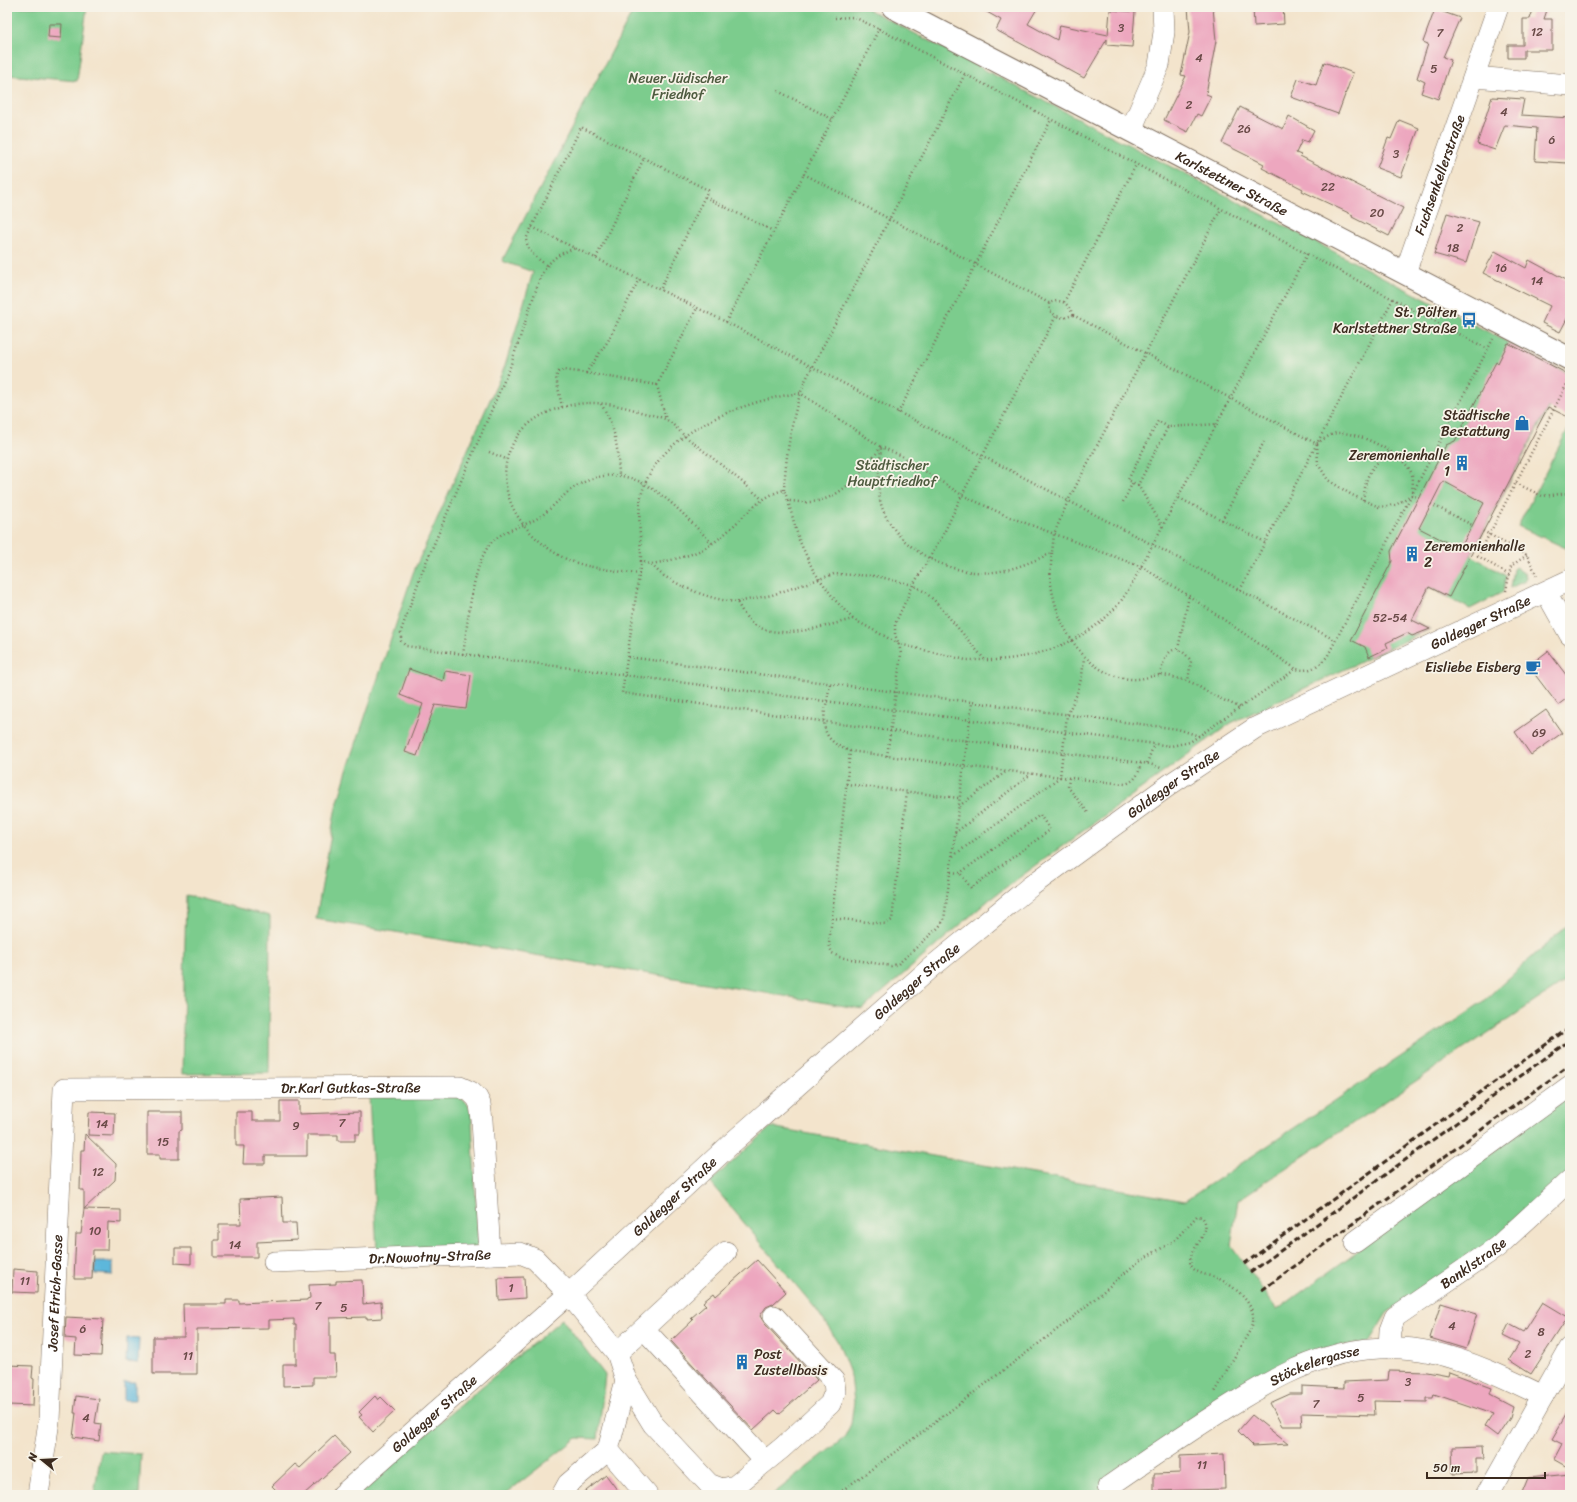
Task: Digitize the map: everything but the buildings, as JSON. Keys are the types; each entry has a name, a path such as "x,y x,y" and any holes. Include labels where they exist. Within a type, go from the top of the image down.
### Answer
{"main road":[{"name":"Karlstettner Straße","path":"893,7 1406,273 1500,324 1570,359"}],"street":[{"path":"1131,130 1159,64 1164,32 1163,7"},
{"name":"Fuchsenkellerstraße","path":"1406,273 1498,7"},
{"path":"1474,77 1570,85"},
{"name":"Goldegger Straße","path":"342,1495 569,1294 733,1142 933,966 1031,886 1182,776 1255,728 1570,580"},
{"path":"1546,592 1568,629"},
{"path":"1355,1242 1570,1086"},
{"name":"Dr.Karl Gutkas-Straße","path":"64,1089 460,1087 471,1092 480,1104 490,1254"},
{"name":"Josef Etrich-Gasse","path":"38,1495 49,1421 64,1089"},
{"name":"Banklstraße","path":"1389,1348 1390,1330 1396,1317 1497,1247 1570,1180"},
{"path":"726,1252 617,1353 626,1380 653,1424 709,1484 722,1488 734,1486 830,1404 835,1392 834,1381 774,1316"},
{"name":"Dr.Nowotny-Straße","path":"274,1262 520,1253 535,1260 569,1294 617,1353"},
{"path":"644,1328 765,1461"},
{"name":"Stöckelergasse","path":"1108,1487 1196,1426 1298,1368 1336,1355 1358,1350 1389,1348 1429,1352 1463,1360 1496,1372 1543,1396"},
{"path":"1487,1495 1570,1348"},
{"path":"562,1495 568,1484 608,1450 626,1380"},
{"path":"608,1450 647,1495"}],"path":[{"path":"835,18 854,17 879,29 1488,349"},
{"path":"726,322 879,29"},
{"path":"965,74 811,367 800,393 785,472 784,490 799,540 813,570 853,619 899,644 966,660 1006,661 1029,657 1072,640 1105,618 1121,601 1142,567 1307,254"},
{"path":"778,91 832,119"},
{"path":"898,413 1051,120"},
{"path":"546,265 527,248 526,239 581,127 708,190 660,290"},
{"path":"596,258 644,158"},
{"path":"1064,302 1136,165"},
{"path":"804,174 1049,303"},
{"path":"705,197 774,231"},
{"path":"1222,209 1068,501 1054,534 1051,588 1062,624 1084,658 1100,670 1130,680 1147,679 1160,675 1188,681 1212,695 1241,708"},
{"path":"532,227 726,322 1335,640"},
{"path":"575,248 560,253 546,265 540,278 510,367 422,572 401,631 401,641 406,646 1171,746 1190,742 1200,736 1296,669"},
{"path":"586,373 608,341 640,279"},
{"path":"1240,590 1393,299"},
{"path":"1049,303 1056,300 1064,302 1069,307 1073,315 1317,444"},
{"path":"1049,303 1050,311 1056,316 1064,318 1073,315"},
{"path":"666,420 657,386 697,308"},
{"path":"887,756 901,654 895,635 895,624 913,585 941,539 962,495 1056,316"},
{"path":"1182,776 1141,763 824,722 622,693 640,574 640,503 646,484 656,465 669,448 684,436 711,420 737,408 782,395 800,393 881,446 900,455 962,495 1006,516 1142,567 1189,596 1296,669 1305,671 1317,668 1327,657 1500,324"},
{"path":"562,407 556,378 558,372 564,370 657,386"},
{"path":"1509,575 1478,556 1570,378"},
{"path":"601,403 616,432 620,476"},
{"path":"640,574 590,567 570,561 552,551 523,526 514,512 507,495 504,478 506,459 526,427 538,418 562,407 577,404 601,403 620,406 666,420 684,436 726,467 762,499"},
{"path":"1163,528 1138,485 1128,480 1158,422 1168,426 1218,424"},
{"path":"1138,485 1168,426"},
{"path":"1317,444 1335,433 1354,434 1389,452 1403,461 1412,475 1412,494"},
{"path":"1222,520 1264,442"},
{"path":"1317,444 1318,464 1328,480 1364,500 1379,507 1396,505 1412,494"},
{"path":"788,501 810,502 826,499 841,491 856,478 881,446"},
{"path":"881,446 878,490 881,505 887,519 896,532 909,545 929,559 965,571 993,573 1008,570 1052,553"},
{"path":"489,452 506,459"},
{"path":"1364,500 1367,477 1372,467 1389,452"},
{"path":"463,654 476,578 484,551 494,540 506,532 523,526 545,513 561,497 576,486 592,480 620,476 646,484 661,493 712,543"},
{"path":"1123,502 1133,482"},
{"path":"1516,482 1542,496 1570,493"},
{"path":"641,561 652,564 672,560 712,543 762,499 772,493 784,490"},
{"path":"1412,494 1419,498"},
{"path":"1179,498 1265,542"},
{"path":"1431,504 1472,525"},
{"path":"1483,531 1527,555 1546,592"},
{"path":"1512,608 1506,593 1511,566 1527,555"},
{"path":"652,564 662,574 686,588 725,601 737,602 772,595 834,574 876,576 913,585 925,592 936,602 985,660"},
{"path":"1178,649 1189,596"},
{"path":"737,602 743,613 751,622 764,630 779,633 794,632 853,619"},
{"path":"1160,675 1162,663 1166,654 1172,650 1178,649 1186,653 1191,661 1188,681"},
{"path":"628,657 1178,729 1200,736"},
{"path":"953,856 1060,777 1067,715 1082,676 1084,658"},
{"path":"830,684 824,722 826,736 836,746 850,751 963,766 1125,784 1132,782 1136,777 1141,763"},
{"path":"850,751 829,944 832,953 839,957 890,966 898,964 939,927 944,920 972,702"},
{"path":"1147,764 1154,744"},
{"path":"958,806 1008,771"},
{"path":"955,834 1032,774"},
{"path":"1069,778 1068,787 1089,814"},
{"path":"846,784 960,798"},
{"path":"832,918 886,924 892,920 907,792"},
{"path":"951,872 960,873 1040,815 1050,830 970,888 960,873"},
{"path":"836,1495 921,1433 1071,1319 1139,1261 1174,1241 1197,1216 1202,1217 1206,1221 1206,1228 1192,1253 1190,1260 1192,1267 1197,1271 1230,1285 1239,1293 1253,1314 1253,1323 1250,1332 1231,1361 1221,1383 1208,1400"}],"green space":[{"path":"7,7 87,7 77,81 7,75"},
{"name":"Städtischer Hauptfriedhof","path":"635,7 864,7 1567,373 1471,555 1506,576 1503,592 1470,609 1429,587 1412,620 1430,629 1231,723 990,899 863,1009 316,919 335,812 346,774 413,573 505,366 533,272 502,261"},
{"path":"1570,425 1570,550 1518,526"},
{"path":"1515,567 1525,574 1526,577 1525,581 1510,588 1513,569"},
{"path":"186,895 270,916 269,1073 182,1074"},
{"path":"1570,923 1570,978 1238,1200 1231,1245 1277,1310 1570,1095 1570,1173 1495,1242 1387,1313 1369,1342 1327,1349 1109,1495 772,1495 844,1438 851,1424 854,1402 851,1376 838,1342 816,1309 710,1182 771,1127 1185,1201 1481,1003"},
{"path":"369,1096 458,1097 465,1101 470,1110 472,1121 478,1244 475,1248 377,1252"},
{"path":"562,1319 605,1375 598,1439 577,1438 504,1495 359,1495 434,1427"},
{"path":"101,1451 141,1454 139,1495 94,1495"}],"water":[{"path":"95,1262 113,1262 113,1275 95,1274"},
{"path":"127,1338 139,1339 138,1363 126,1362"},
{"path":"124,1382 135,1382 135,1400 124,1400"}],"railway":[{"path":"1244,1264 1570,1027"},
{"path":"1250,1273 1570,1040"},
{"path":"1262,1290 1570,1065"}],"place":[{"name":"St. Pölten Karlstettner Straße","path":"1469,320"},
{"name":"Städtische Bestattung","path":"1522,423"},
{"name":"Zeremonienhalle 1","path":"1462,463"},
{"name":"Zeremonienhalle 2","path":"1412,554"},
{"name":"Eisliebe Eisberg","path":"1533,667"},
{"name":"Post Zustellbasis","path":"742,1362"}],"park label":[{"name":"Neuer Jüdischer Friedhof","path":"678,86"}]}
